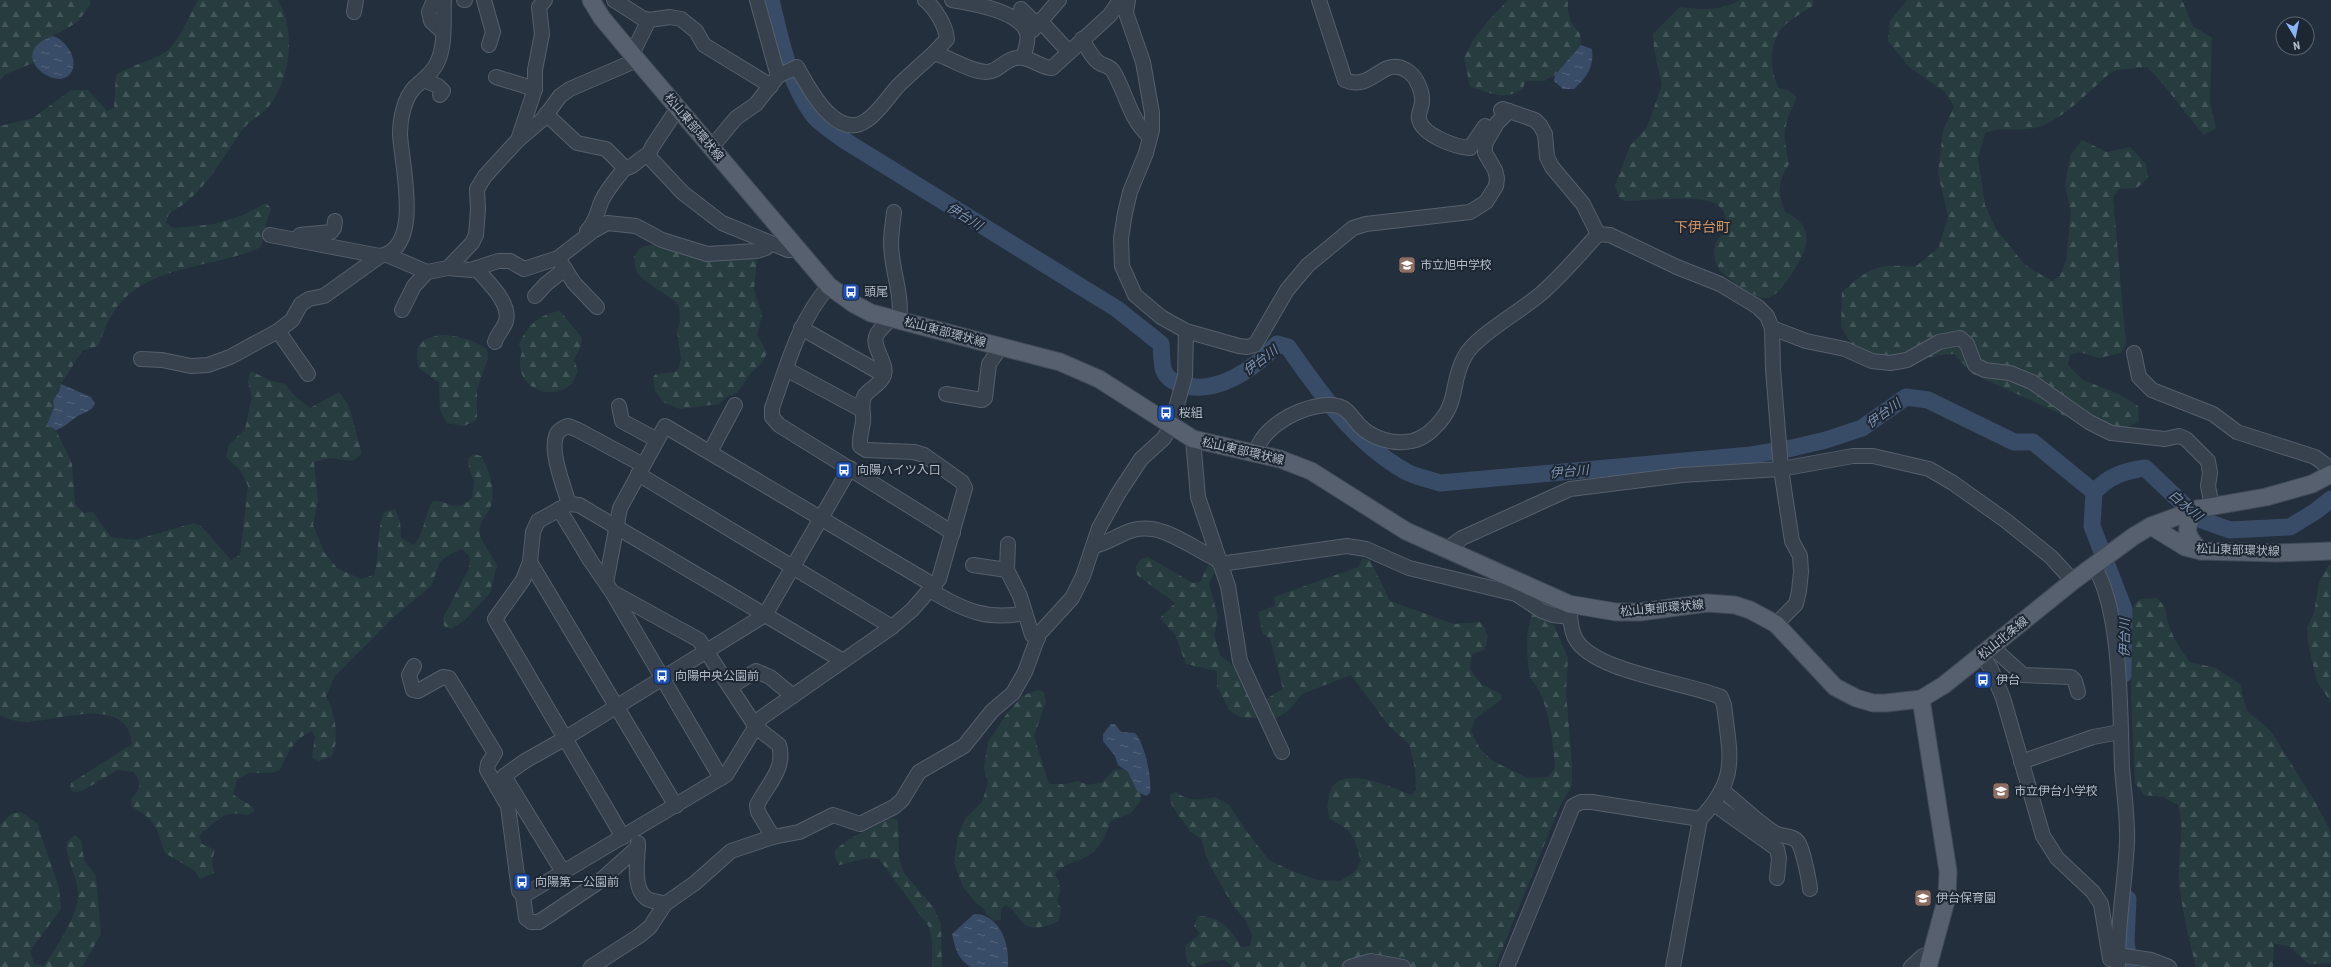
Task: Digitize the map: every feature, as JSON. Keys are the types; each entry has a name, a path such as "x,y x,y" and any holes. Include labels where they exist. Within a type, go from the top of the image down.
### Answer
{"main road":[{"name":"松山東部環状線","path":"591,0 602,18 829,286 854,304 871,312 895,319 1060,362 1099,379 1193,439 1294,464 1311,471 1406,531 1447,549 1570,610 1628,612 1722,604 1750,610 1776,624 1835,687 1856,698 1873,703 1921,700"},
{"name":"松山北条線","path":"1921,700 1987,650 2073,581 2134,536 2151,526 2177,515 2204,508 2266,497 2312,484 2331,474"},
{"path":"2201,551 2189,538 2187,530 2190,519 2204,508"},
{"name":"松山東部環状線","path":"2151,526 2185,547 2201,551 2276,553 2331,551"},
{"path":"1921,700 1948,871 1947,897 1930,960"}],"street":[{"path":"434,0 430,12 431,21 443,32"},
{"path":"140,359 162,360 191,366 208,365 230,357 278,330 292,320 301,304 309,299 324,296 384,256 400,240 406,225 406,174 400,135 402,116 407,99 414,88 424,80 437,63 441,52 444,0"},
{"path":"484,0 493,32 489,44"},
{"path":"517,141 535,89 535,70 542,34 539,7 545,0"},
{"path":"614,0 642,18 649,20 670,16 681,19 696,31 704,45 781,76"},
{"path":"757,0 781,76"},
{"path":"952,0 994,8 1019,23 1027,32 1023,58"},
{"path":"1027,36 1059,0"},
{"path":"934,53 954,62 987,72 994,70 1011,58 1023,58 1052,68 1068,51 1110,15 1120,0"},
{"path":"1128,0 1126,13 1128,23 1142,62 1152,113 1150,137 1130,192 1125,213 1122,238 1122,266 1135,295 1161,316 1186,331 1239,346 1247,347 1255,344 1287,290 1308,265 1353,228 1366,224 1463,213 1477,209 1491,195 1497,178 1495,170 1485,153 1485,144 1497,123 1509,111"},
{"path":"1319,0 1345,80 1358,83 1371,79 1389,66 1398,66 1408,71 1418,82 1422,106 1419,120 1422,126 1447,144 1470,148 1485,125 1503,109 1535,120 1545,134 1547,157 1552,167 1583,204 1598,234"},
{"path":"711,148 736,118 756,104 781,76 797,67 817,103 841,123 858,126 868,120 900,85 947,39 946,33 931,2"},
{"path":"1021,9 1031,19 1045,26 1068,51"},
{"path":"448,268 472,243 476,235 478,210 477,189 485,176 517,141 534,128 560,96 570,89 635,57 649,20"},
{"path":"1082,39 1095,59 1112,70 1121,86 1130,112 1140,128 1150,137"},
{"path":"496,77 535,89"},
{"path":"424,80 438,86 443,91 440,95"},
{"path":"582,239 583,234 596,220 605,195 625,168 630,168 642,157 649,154 678,108"},
{"path":"546,114 577,143 606,149 625,168"},
{"path":"649,154 683,193 700,208 722,223 788,250 799,250"},
{"path":"523,896 721,778 731,768 761,718 892,627 912,610 933,588 939,579 965,488 962,482 924,455 914,452 866,450 860,446 859,437 863,420 862,410 864,396 884,375 884,364 875,341 876,335 895,319 901,306 896,287 891,243 894,212"},
{"path":"335,221 334,228 326,234 274,236 384,256 427,272 448,268 460,270 476,268 498,261 510,261 524,269 561,264"},
{"path":"535,296 582,239 601,226 616,223 636,226 662,240 707,254 757,252 766,248 770,243"},
{"path":"1598,234 1610,235 1677,267 1720,284 1758,308 1767,316 1772,328 1773,369 1781,468 1792,541 1800,556 1801,572 1796,604 1776,624"},
{"path":"1256,454 1257,446 1261,439 1275,426 1308,407 1338,406 1348,412 1371,435 1384,440 1413,441 1428,434 1450,410 1459,370 1465,355 1475,343 1544,292 1598,234"},
{"path":"561,264 574,283 597,307"},
{"path":"476,268 503,302 507,312 504,327 497,336 495,342"},
{"path":"402,310 414,286 427,272"},
{"path":"829,286 815,301 802,328 772,408 774,421 953,532"},
{"path":"802,328 884,375"},
{"path":"1772,328 1806,341 1845,349 1872,361 1890,363 1907,360 1939,342 1960,338 1967,344 1975,365 1985,370 2010,373 2032,382 2089,422 2111,433 2165,439 2179,436 2186,439 2208,461 2210,473 2204,508"},
{"path":"278,330 308,374"},
{"path":"591,967 639,936 650,927 665,904 696,883 731,851 774,837 799,832 833,815 860,824 894,807 902,800 919,772 964,746 992,711 1013,693 1026,672 1038,638 1072,598 1083,576 1100,528 1133,469 1148,451 1164,438 1171,426 1185,376 1186,331"},
{"path":"946,394 982,400 985,398 989,364 1001,347"},
{"path":"2134,353 2139,376 2152,390 2213,414 2237,432 2315,457 2331,469"},
{"path":"786,369 862,410"},
{"path":"710,452 735,405"},
{"path":"619,406 622,421 657,440"},
{"path":"721,778 609,587 590,560 564,507 555,451 556,436 560,430 568,426 578,430 792,567 892,627"},
{"path":"609,587 615,527 620,508 640,469 665,426 821,518 933,588 962,609 1010,617 1025,613"},
{"path":"1193,439 1198,497 1228,586 1240,661 1282,752"},
{"path":"1447,549 1462,538 1570,489 1682,475 1781,468 1854,456 1873,456 1929,469 1953,483 2005,520 2051,557 2073,581"},
{"path":"563,872 504,776 525,761 564,739 765,615 850,468"},
{"path":"623,837 564,739 495,619 523,580 530,562 533,532 538,521 564,507 579,505 843,661"},
{"path":"1093,546 1134,530 1150,528 1163,531 1219,562 1347,546 1358,546 1409,568 1516,594 1542,611 1553,615 1570,610 1574,637 1583,648 1596,659 1721,697 1724,705 1731,760 1723,791 1714,804 1700,819 1676,963"},
{"path":"1008,544 1007,570 1025,613 1032,635 1038,638"},
{"path":"530,562 676,806"},
{"path":"973,564 1007,570"},
{"path":"2094,566 2102,580 2114,634 2127,842 2121,961"},
{"path":"609,587 699,640 756,726 779,745 782,754 782,761 772,784 757,805 758,812 774,837"},
{"path":"1987,650 1991,669 2003,698 2043,836 2049,847 2093,892 2100,904 2121,961"},
{"path":"1987,650 2023,675 2063,675 2071,677 2075,681 2078,692"},
{"path":"414,666 409,675 413,690 418,691 443,677 449,678 495,752 488,764 487,770 508,806 520,891 523,896 526,918 531,922 539,922 600,881 638,847"},
{"path":"730,687 756,671 770,677 793,696"},
{"path":"2021,762 2093,738 2120,732"},
{"path":"1723,791 1776,834 1792,838 1798,842 1805,868 1809,872 1810,889"},
{"path":"1506,967 1573,806 1581,802 1592,802 1700,819"},
{"path":"1714,804 1777,849 1779,858 1777,878"},
{"path":"636,829 638,847 638,882 642,893 650,900 665,904"},
{"path":"1911,967 1923,956 1930,960"},
{"path":"1350,967 1371,961 1403,967"},
{"path":"2121,961 2162,963 2169,967"}],"green space":[{"path":"0,0 90,0 91,3 78,21 43,42 38,47 33,63 6,74 0,80"},
{"path":"198,0 278,0 284,12 289,40 286,69 282,82 269,106 244,128 218,167 201,188 191,198 169,213 166,223 174,228 214,224 241,216 266,203 272,209 266,223 261,247 221,260 178,270 158,277 139,287 123,300 110,318 98,346 82,351 61,384 59,392 53,400 54,407 48,425 56,430 72,464 75,504 84,513 93,512 111,537 135,540 194,523 202,527 231,560 240,555 248,486 240,470 226,457 229,445 245,429 252,397 248,381 251,371 269,380 285,384 296,397 310,408 339,392 349,406 362,454 352,461 330,458 314,462 318,500 313,525 324,552 337,568 361,579 374,575 380,527 384,512 395,509 400,521 401,538 414,545 418,540 433,501 453,506 466,503 472,498 474,481 469,468 468,458 474,454 481,456 491,481 493,495 492,502 479,531 481,538 497,565 490,593 464,621 451,629 444,626 443,618 469,568 470,557 462,549 450,554 440,562 431,586 394,617 335,676 326,696 332,710 336,734 336,742 332,756 319,761 312,758 315,737 312,731 296,742 285,758 280,770 272,773 249,773 237,780 233,794 255,810 248,815 226,815 199,835 202,844 215,850 212,861 214,873 200,879 195,871 165,853 155,826 141,812 132,807 131,799 137,792 139,786 134,772 118,770 82,791 74,792 70,789 71,783 132,744 128,729 118,719 105,715 89,714 27,722 0,716 0,126 33,118 71,90 88,90 107,111 114,108 116,75 128,68 155,58 167,51 176,41"},
{"path":"1508,0 1568,0 1570,18 1580,33 1581,45 1555,75 1544,81 1525,81 1523,89 1516,93 1510,95 1497,95 1470,86 1464,58 1473,40 1488,21"},
{"path":"1740,0 1813,0 1814,5 1785,25 1776,38 1772,53 1772,67 1779,88 1790,91 1797,98 1786,124 1785,138 1789,164 1782,177 1780,193 1785,212 1795,218 1802,225 1806,232 1806,240 1805,248 1797,266 1786,283 1774,295 1765,298 1755,295 1740,287 1719,269 1715,258 1714,249 1716,243 1728,229 1725,215 1721,208 1714,203 1704,200 1691,199 1676,198 1624,201 1619,197 1615,185 1630,146 1647,127 1662,85 1654,49 1653,34 1680,7 1711,9 1733,4"},
{"path":"1907,0 2182,0 2193,26 2212,38 2210,102 2216,128 2204,135 2162,83 2147,67 2117,70 2109,74 2067,111 2049,123 2032,129 2005,129 1985,133 1978,159 1985,205 1996,229 2025,265 2052,281 2060,276 2066,260 2071,212 2065,185 2070,156 2082,140 2107,152 2130,147 2146,164 2148,178 2137,188 2119,189 2113,197 2126,344 2121,353 2099,358 2079,352 2070,355 2068,365 2083,380 2119,394 2138,406 2139,421 2123,430 2065,416 1973,374 1954,354 1938,355 1899,367 1862,364 1841,326 1842,292 1860,277 1875,269 1891,266 1915,267 1939,247 1948,216 1938,173 1943,130 1954,107 1945,92 1909,67 1888,41 1890,21"},
{"path":"655,244 699,259 719,261 752,259 757,261 754,290 762,315 757,334 767,353 762,363 750,374 737,393 726,397 719,404 680,409 663,402 655,391 653,377 656,374 675,372 679,367 681,358 677,331 680,322 679,305 644,280 636,269 634,257 640,248"},
{"path":"560,311 582,338 581,345 574,360 578,371 572,383 562,390 552,392 542,391 533,388 526,381 522,373 520,363 522,352 519,344 530,326 546,315"},
{"path":"441,335 465,339 487,349 488,359 477,389 477,420 464,426 447,423 440,410 439,383 419,368 417,354 420,345 427,339"},
{"path":"1148,557 1193,583 1200,582 1210,561 1216,562 1216,570 1209,583 1218,617 1214,635 1220,655 1248,678 1266,699 1283,689 1270,638 1263,634 1258,612 1275,606 1274,597 1358,567 1363,558 1370,560 1390,601 1454,624 1480,622 1487,632 1487,642 1484,650 1472,654 1470,669 1481,684 1501,694 1502,699 1475,719 1471,731 1480,749 1493,761 1527,778 1548,777 1555,768 1549,720 1542,696 1530,678 1527,645 1528,628 1533,613 1542,615 1554,625 1568,658 1566,692 1572,764 1572,785 1559,808 1495,967 1233,967 1225,960 1212,961 1194,967 1187,962 1185,946 1200,934 1194,926 1198,916 1219,921 1229,929 1241,947 1250,946 1252,935 1246,921 1232,904 1209,864 1201,839 1191,832 1178,815 1171,803 1170,795 1176,792 1190,799 1215,797 1229,805 1247,832 1269,860 1292,871 1318,880 1340,881 1355,872 1361,861 1352,835 1344,827 1330,819 1328,799 1335,783 1344,779 1354,778 1379,783 1411,795 1416,790 1415,768 1409,744 1389,726 1351,675 1302,694 1290,709 1277,718 1240,717 1229,710 1217,686 1217,671 1186,664 1175,635 1160,618 1175,603 1137,575 1136,566 1140,560"},
{"path":"2329,565 2331,565 2331,702 2317,682 2308,643 2307,627 2314,613 2319,582"},
{"path":"2157,598 2165,609 2173,636 2190,662 2216,668 2240,684 2247,711 2270,730 2314,800 2331,832 2331,963 2309,964 2289,946 2274,944 2273,967 2196,967 2188,935 2179,882 2181,824 2178,805 2163,797 2144,795 2135,783 2131,697 2132,614 2134,605 2140,599"},
{"path":"1038,690 1044,692 1046,702 1034,736 1049,784 1065,784 1078,781 1088,785 1103,782 1113,770 1122,769 1128,772 1141,795 1140,802 1131,813 1111,821 1102,840 1093,853 1064,866 1055,874 1059,882 1060,892 1057,901 1061,909 1059,921 1050,925 1036,928 1027,926 1005,905 1001,909 1001,920 995,921 987,915 983,908 976,903 963,887 954,863 958,835 965,819 982,802 988,783 984,767 988,742 1005,716 1022,696"},
{"path":"21,812 37,823 59,888 61,909 30,951 34,963 44,966 61,940 75,910 78,900 78,891 66,843 75,835 81,840 84,860 96,876 101,934 82,967 0,967 0,825 11,814"},
{"path":"891,818 898,820 899,858 904,873 934,908 941,924 942,967 932,967 932,941 929,927 879,859 863,859 839,865 835,857 835,850 849,839"}],"water":[{"path":"53,36 58,38 66,45 72,55 73,60 72,71 66,77 57,79 47,76 39,70 33,62 33,53 39,44"},
{"path":"1581,45 1592,49 1592,61 1589,71 1574,89 1563,89 1554,81 1555,75"},
{"path":"61,384 91,397 95,404 89,411 56,430 47,425 54,407 53,400 59,392"},
{"path":"1111,724 1115,724 1121,732 1135,733 1139,738 1145,753 1150,779 1150,793 1146,796 1137,791 1128,772 1118,765 1115,756 1103,741 1103,734"},
{"path":"974,914 983,915 991,919 1002,932 1007,949 1008,967 971,967 966,964 960,956 952,934"}],"waterway":[{"name":"伊台川","path":"771,0 786,60 797,88 813,115 827,128 1117,309 1161,344 1164,371 1168,377 1175,382 1196,387 1222,383 1247,370 1277,344 1288,347 1326,399 1354,431 1387,459 1413,475 1440,483 1751,455 1826,440 1862,428 1906,397 1928,400 2014,442 2033,442 2094,492"},
{"name":"白水川","path":"2094,492 2105,482 2117,475 2145,468 2199,519 2230,530 2290,527 2316,511 2331,499"},
{"name":"伊台川","path":"2094,492 2092,526 2124,609 2123,675"},
{"name":"伊台川","path":"2128,899 2126,942 2130,967"}],"place":[{"name":"市立旭中学校","path":"1407,265"},
{"name":"頭尾","path":"851,292"},
{"name":"桜組","path":"1166,413"},
{"name":"向陽ハイツ入口","path":"844,470"},
{"name":"向陽中央公園前","path":"662,676"},
{"name":"伊台","path":"1983,680"},
{"name":"市立伊台小学校","path":"2001,791"},
{"name":"向陽第一公園前","path":"522,882"},
{"name":"伊台保育園","path":"1923,898"}],"district":[{"name":"下伊台町","path":"1702,227"}]}
